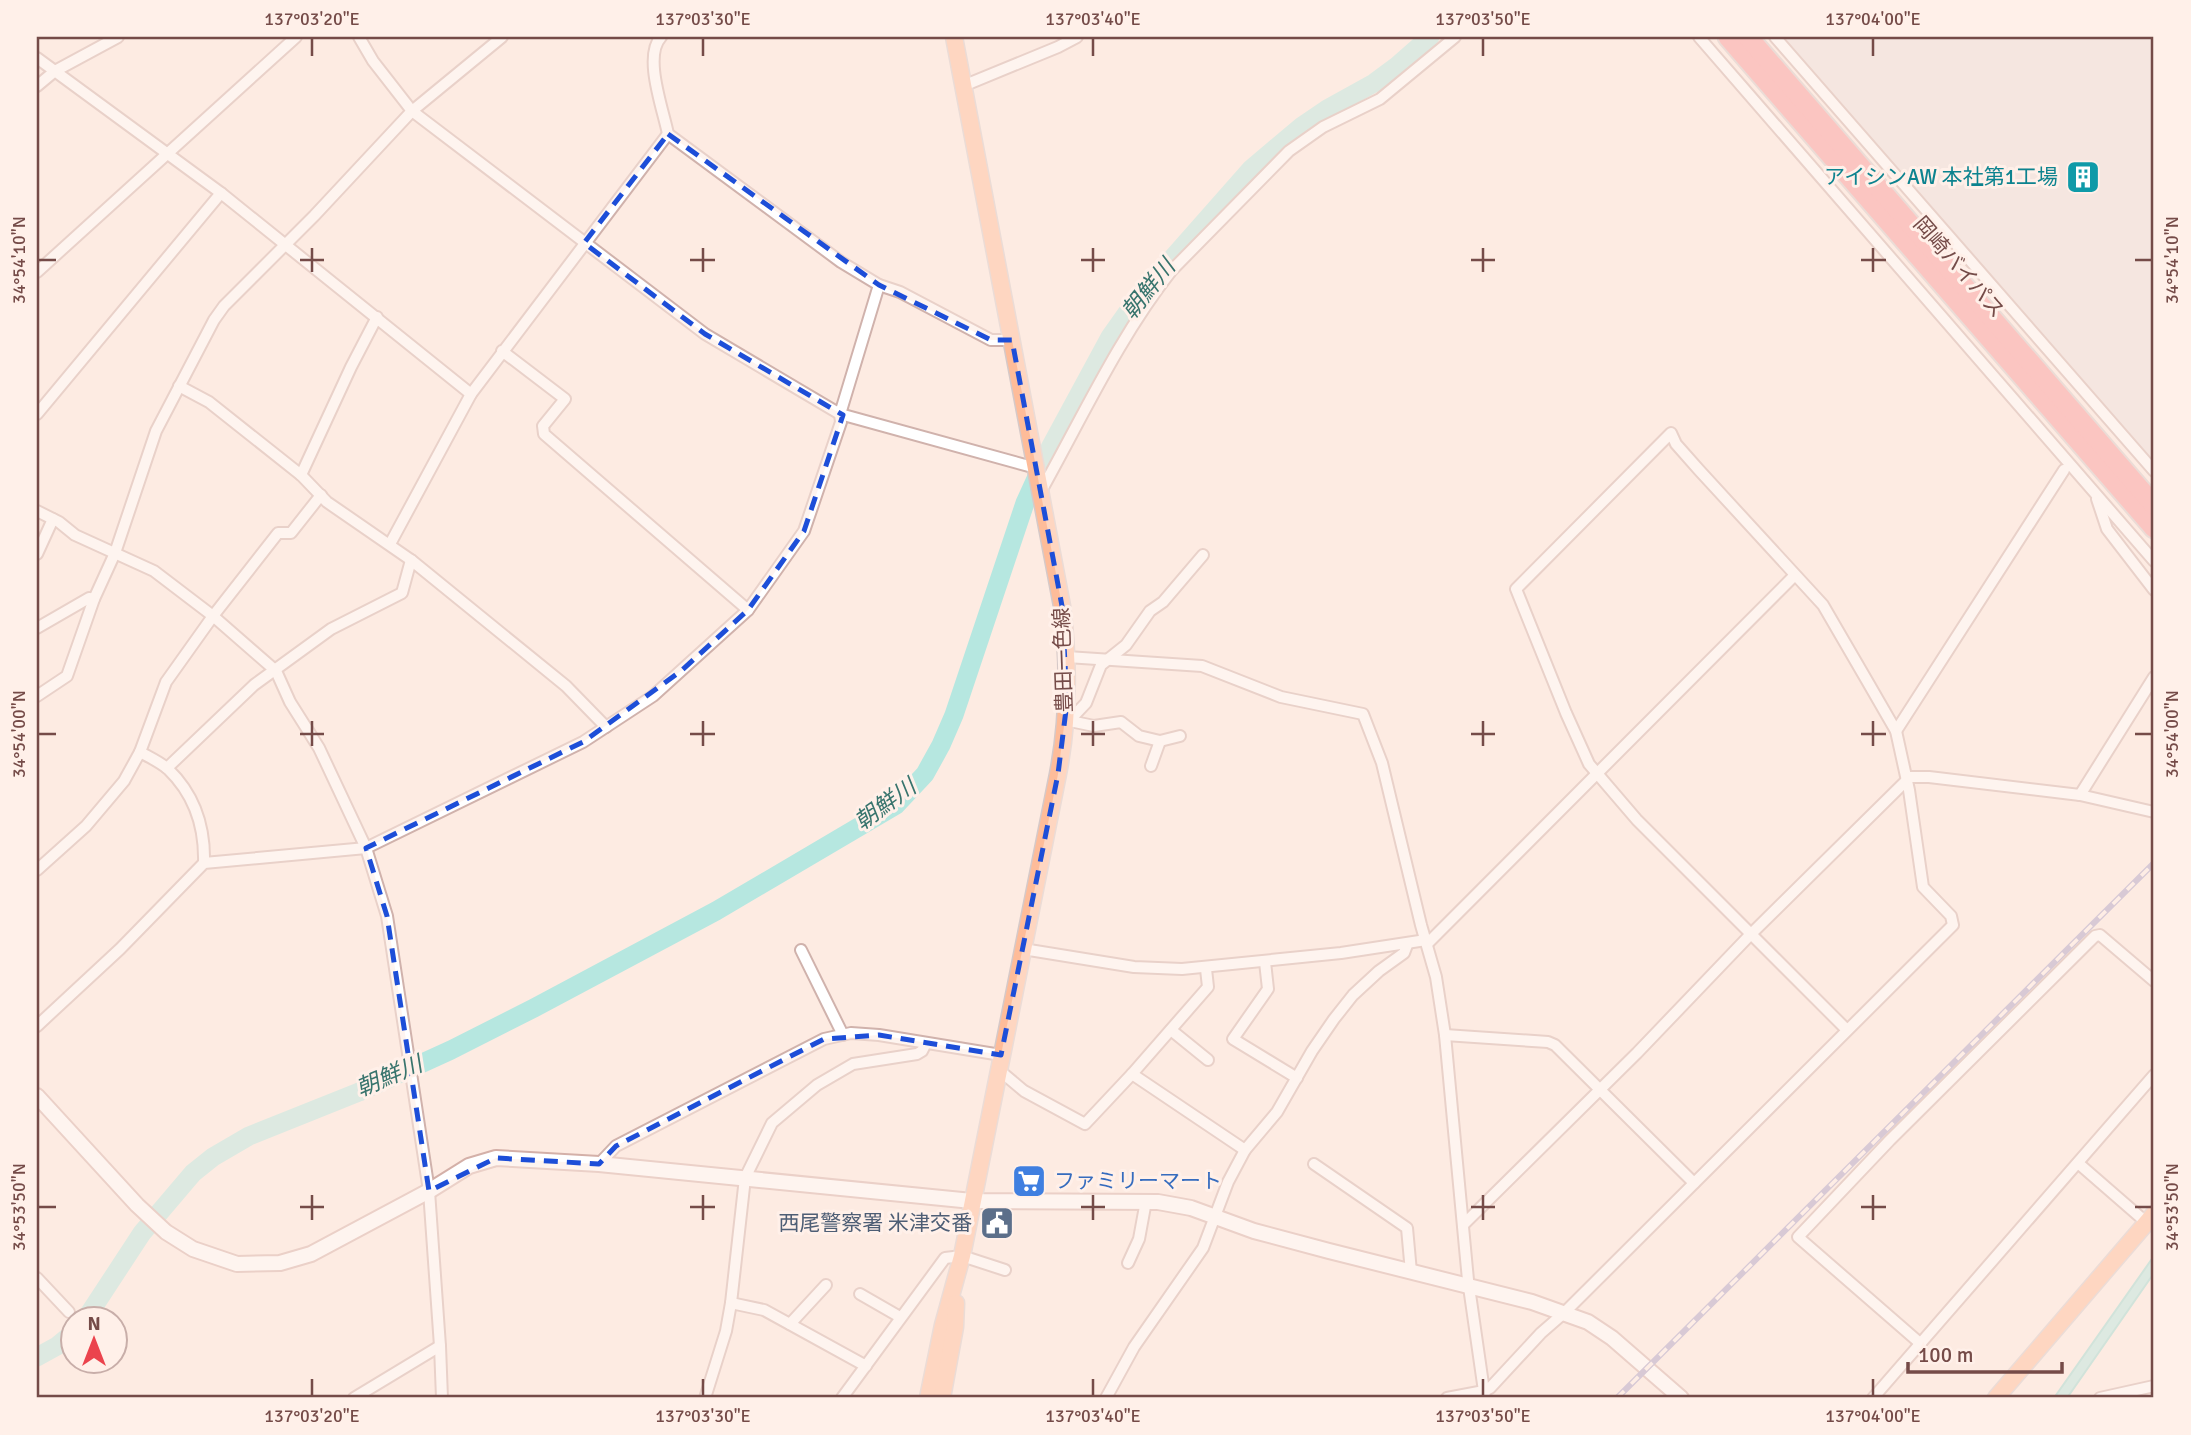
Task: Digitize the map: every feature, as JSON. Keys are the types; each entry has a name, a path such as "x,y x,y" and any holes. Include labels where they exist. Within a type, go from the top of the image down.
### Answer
{"highway":[{"name":"岡崎バイパス","path":"1728,37 2154,528"},
{"name":"岡崎バイパス","path":"1748,37 2154,504"},
{"path":"2104,470 2136,520 2154,541"}],"main road":[{"name":"豊田一色線","path":"928,1398 943,1325 957,1283 1068,723 1067,657 1062,606 954,37"},
{"path":"1996,1398 2151,1219"},
{"name":"豊田一色線","path":"942,1398 956,1327 957,1283"}],"street":[{"path":"37,86 55,71 118,37"},
{"path":"37,272 296,37"},
{"path":"359,37 373,61 412,111 705,334 840,414 1035,463"},
{"path":"37,696 67,676 94,599 115,553 156,431 223,306 314,216 412,111 502,37"},
{"path":"963,86 1077,37"},
{"path":"1040,491 1107,371 1157,289 1172,270 1289,151 1323,127 1380,99 1455,37"},
{"path":"1699,37 1833,192 2043,422 2095,493 2154,561"},
{"path":"1775,37 1873,157 2078,391 2154,471"},
{"path":"656,38 652,63 668,134 841,262 879,285 900,292 991,340 1012,340"},
{"path":"37,58 221,193 471,394"},
{"path":"390,544 471,394 668,134"},
{"path":"1833,192 1844,181"},
{"path":"37,414 221,193"},
{"path":"37,1026 120,949 204,863 366,848 583,742 653,696 748,610 804,531 841,422 840,414 879,285"},
{"path":"301,475 377,317"},
{"path":"502,351 565,399 543,426 544,434 748,610"},
{"path":"179,387 209,402 301,475 321,495 411,560 566,686 606,727"},
{"path":"1447,1398 1484,1395 1541,1334 1953,925 1951,916 1923,887 1907,779 1896,732 1824,605 1794,576 1778,554 1699,470 1676,444 1671,433 1516,589 1589,764 1637,820 1847,1030"},
{"path":"1896,732 2064,470"},
{"path":"2095,493 2107,529 2154,590"},
{"path":"37,870 86,826 109,801 140,752 166,682 213,616 278,534 290,533 321,495"},
{"path":"37,512 53,519 75,535 154,571 213,616 276,671 290,702 319,747 366,848 387,916 429,1191 442,1398"},
{"path":"37,554 53,519"},
{"path":"1068,723 1083,707 1095,676 1108,659 1126,645 1150,611 1163,602 1203,555"},
{"path":"167,768 254,685 331,629 402,593 411,560"},
{"path":"1023,948 1134,967 1206,968 1427,942 1794,576"},
{"path":"37,628 89,598 94,599"},
{"path":"1067,657 1202,666 1281,696 1363,714 1382,762 1436,977 1445,1035 1470,1287 1484,1395"},
{"path":"2080,795 2154,677"},
{"path":"1068,723 1094,726 1121,722 1139,736 1160,741 1180,736"},
{"path":"1151,766 1160,741"},
{"path":"140,752 167,768 184,788 199,817 205,840 204,863"},
{"path":"1464,1224 1907,779 1928,777 2080,795 2154,811"},
{"path":"1921,1343 1798,1237 1890,1140 2095,936 2100,935 2154,981"},
{"path":"1106,1398 1134,1347 1203,1248 1228,1182 1245,1150 1277,1112 1312,1051 1353,995 1404,953 1408,945"},
{"path":"800,950 843,1035"},
{"path":"1265,962 1268,989 1233,1039 1297,1078"},
{"path":"599,1164 617,1146 824,1039 843,1035 879,1035 926,1043 1000,1063 1024,1091 1085,1124 1208,987 1206,968"},
{"path":"1171,1030 1208,1060"},
{"path":"1445,1035 1548,1042 1555,1045 1694,1183"},
{"path":"705,1398 726,1331 745,1178 772,1123 817,1085 853,1063 917,1054 926,1043"},
{"path":"1132,1074 1245,1150"},
{"path":"1874,1398 2154,1075"},
{"path":"37,1096 137,1205 166,1232 193,1249 237,1264 280,1263 311,1254 429,1191 469,1166 496,1158 599,1164 972,1202 1146,1201 1180,1205 1285,1239 1532,1302 1564,1313 1588,1322 1612,1338 1681,1398"},
{"path":"2078,1163 2151,1219"},
{"path":"1314,1164 1407,1228 1411,1272"},
{"path":"1128,1263 1139,1239 1146,1201"},
{"path":"842,1398 945,1258 962,1256 1005,1270"},
{"path":"37,1278 63,1306"},
{"path":"790,1324 826,1285"},
{"path":"860,1294 900,1317"},
{"path":"731,1303 764,1310 866,1366"},
{"path":"354,1398 440,1346"},
{"path":"2100,1398 2154,1386"}],"highlighted area":[{"path":"668,134 879,285 991,340 1012,340 1062,606 1067,702 1058,774 1001,1055 879,1035 824,1039 616,1146 599,1164 496,1158 429,1191 387,916 366,848 583,742 681,671 748,610 804,531 843,415 705,334 584,243"}],"shaded area":[{"path":"1783,37 2154,37 2154,461"}],"water":[{"path":"2154,1256 2154,1273 2067,1398 2054,1398"}],"waterway":[{"name":"朝鮮川","path":"94,1306 142,1233 193,1173 213,1157 249,1136 359,1092 534,1008 716,911 896,805 925,774 941,745 954,715 1025,503 1051,446 1110,337 1139,296 1251,169 1302,126 1374,83 1430,37"},
{"name":"朝鮮川","path":"37,1357 60,1344"}],"railway":[{"path":"1617,1398 2154,863"}],"place":[{"name":"アイシンAW 本社第1工場","path":"2083,177"},
{"name":"ファミリーマート","path":"1029,1181"},
{"name":"西尾警察署 米津交番","path":"997,1223"}]}
